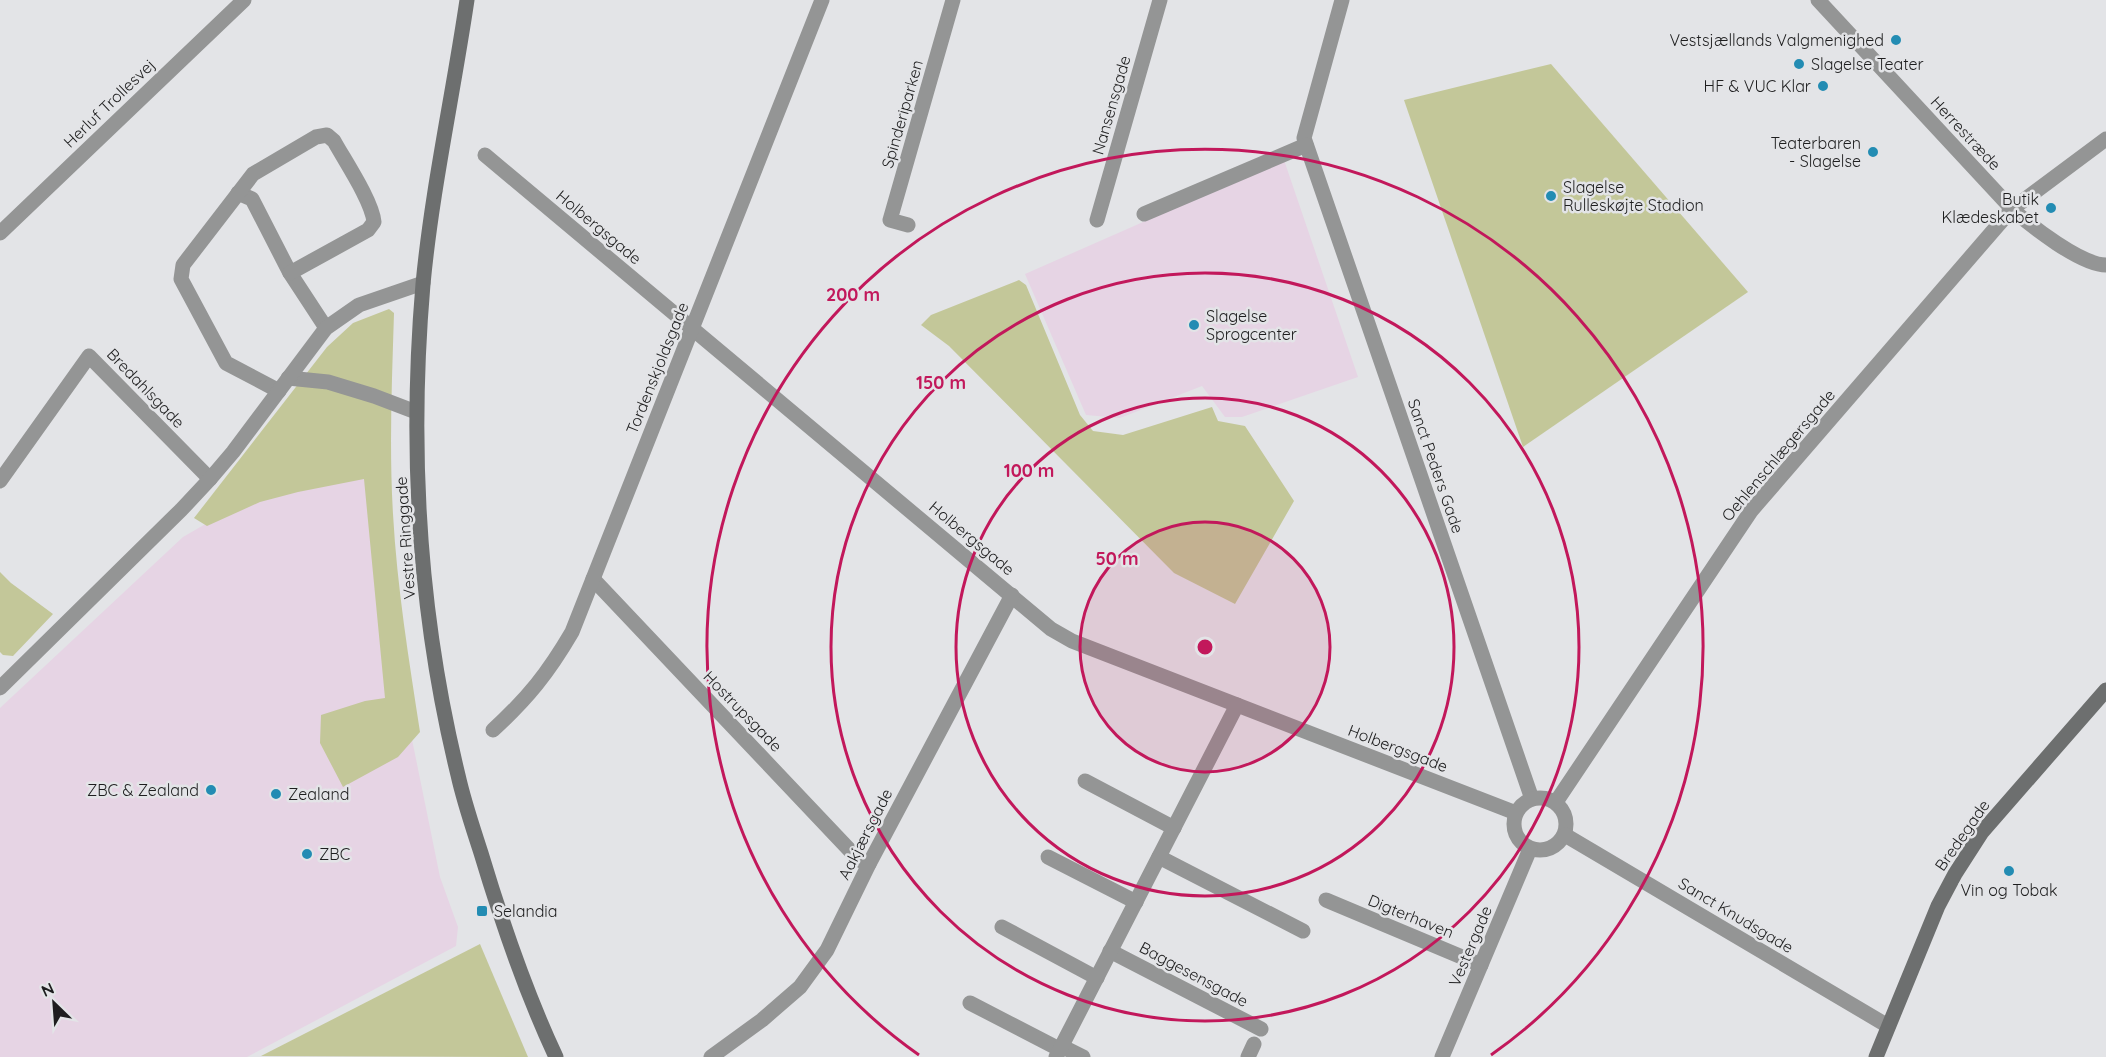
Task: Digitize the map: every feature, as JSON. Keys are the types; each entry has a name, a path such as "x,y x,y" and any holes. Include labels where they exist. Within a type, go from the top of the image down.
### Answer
{"street":[{"name":"Herluf Trollesvej","path":"0,233 244,0"},
{"name":"Vestre Ringgade","path":"467,0 440,157 423,283 416,412 426,594 435,661 458,777 503,927 534,1010 556,1057"},
{"name":"Tordenskjoldsgade","path":"493,730 524,701 553,665 572,632 822,0"},
{"name":"Spinderiparken","path":"908,225 890,220 953,0"},
{"name":"Nansensgade","path":"1097,220 1160,0"},
{"name":"Sanct Peders Gade","path":"1342,0 1304,138 1532,799"},
{"name":"Herrestræde","path":"1818,0 2030,226 2085,260 2106,265"},
{"path":"290,273 368,230 374,222 373,213 334,141 327,135 316,137 252,174 183,265 181,279 226,363 284,385 328,382 416,412"},
{"name":"Oehlenschlægersgade","path":"1556,802 1751,511 2012,209 2106,139"},
{"path":"1144,213 1306,145"},
{"name":"Holbergsgade","path":"485,155 1051,628 1072,641 1516,813"},
{"path":"238,193 252,199 290,273 326,328"},
{"path":"0,688 210,479 326,328 359,305 423,283"},
{"name":"Bredahlsgade","path":"0,481 89,356 210,479"},
{"name":"Hostrupsgade","path":"593,579 859,860 869,864"},
{"name":"Aakjærsgade","path":"711,1057 762,1020 800,987 827,950 869,864 1012,595"},
{"name":"Bredegade","path":"1875,1057 1938,906 1955,874 1982,832 2106,690"},
{"name":"Baggesensgade","path":"1059,1051 1237,705"},
{"path":"1085,781 1174,828"},
{"path":"1549,798 1556,802 1563,809 1567,826 1565,835 1559,844 1540,851 1530,849 1521,843 1515,834 1514,823 1516,813 1525,802 1532,799 1549,798"},
{"name":"Sanct Knudsgade","path":"1565,835 1888,1026"},
{"name":"Vestergade","path":"1442,1057 1530,849"},
{"path":"1048,857 1136,902"},
{"path":"1159,857 1303,931"},
{"name":"Digterhaven","path":"1326,900 1481,965"},
{"path":"1002,927 1097,978"},
{"name":"Baggesensgade","path":"1110,951 1254,1043"},
{"path":"970,1003 1059,1051 1083,1057"}],"shaded area":[{"name":"Slagelse Sprogcenter","path":"1284,160 1358,377 1242,417 1225,417 1202,386 1120,418 1086,415 1025,274"},
{"name":"ZBC & Zealand","path":"343,476 386,477 406,710 440,877 458,927 456,946 247,1057 0,1057 0,708 183,537 247,500"}],"green space":[{"name":"Slagelse Rulleskøjte Stadion","path":"1551,64 1748,292 1523,447 1404,100"},
{"path":"1019,280 1026,285 1080,415 1093,431 1123,435 1212,407 1218,421 1245,426 1294,501 1235,604 1174,573 949,346 921,325 931,315"},
{"path":"389,309 394,313 391,439 397,569 420,732 398,757 343,787 320,743 321,715 365,701 385,698 364,479 260,502 207,526 194,518 327,347 353,323"},
{"path":"0,572 53,614 13,656 3,655 0,652"},
{"path":"480,944 528,1057 261,1056"}],"place":[{"name":"Vestsjællands Valgmenighed","path":"1896,40"},
{"name":"Slagelse Teater","path":"1799,64"},
{"name":"HF & VUC Klar","path":"1823,86"},
{"name":"Teaterbaren - Slagelse","path":"1873,152"},
{"name":"Slagelse Rulleskøjte Stadion","path":"1551,196"},
{"name":"Butik Klædeskabet","path":"2051,208"},
{"name":"Slagelse Sprogcenter","path":"1194,325"},
{"name":"ZBC & Zealand","path":"211,790"},
{"name":"Zealand","path":"276,794"},
{"name":"ZBC","path":"307,854"},
{"name":"Vin og Tobak","path":"2009,871"},
{"name":"Selandia","path":"482,911"}]}
